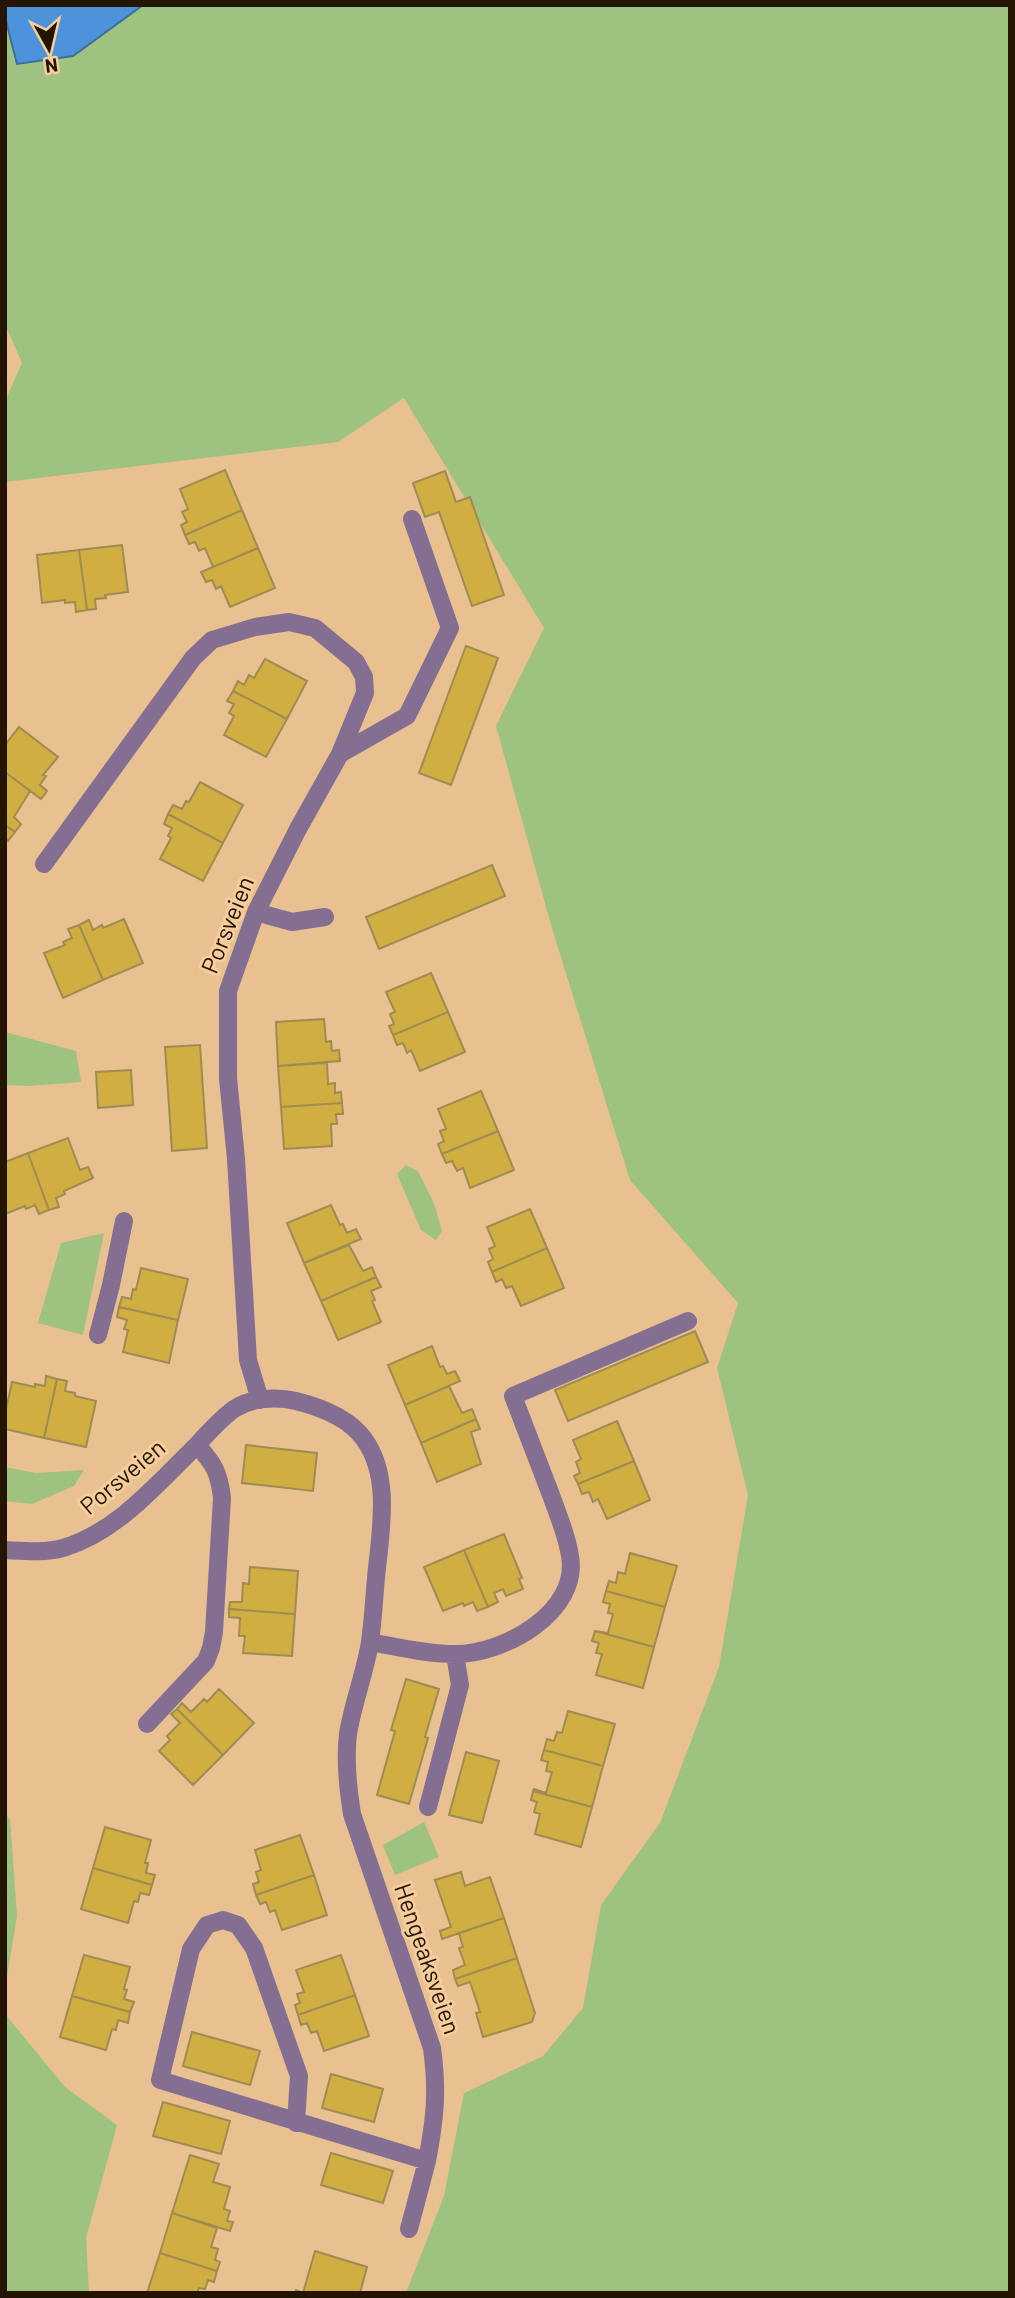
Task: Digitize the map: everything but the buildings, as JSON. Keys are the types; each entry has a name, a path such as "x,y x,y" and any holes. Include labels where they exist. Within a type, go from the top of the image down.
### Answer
{"street":[{"path":"340,754 407,716 450,628 412,519"},
{"name":"Porsveien","path":"5,1550 45,1552 95,1535 116,1521 222,1419 235,1409 260,1400 248,1360 226,1025 228,991 256,912 340,754 365,693 364,677 356,662 315,628 289,622 255,627 212,640 192,657 44,864"},
{"path":"256,912 292,922 325,918"},
{"path":"98,1335 124,1221"},
{"path":"370,1642 455,1654 477,1653 514,1640 554,1610 568,1585 571,1558 562,1525 513,1396 688,1321"},
{"name":"Hengeaksveien","path":"260,1400 293,1400 332,1414 349,1424 364,1438 375,1457 380,1475 381,1518 370,1642 348,1736 349,1790 352,1814 432,2048 437,2085 436,2115 409,2229"},
{"path":"147,1724 206,1661 213,1640 222,1498 220,1480 214,1464 197,1445"},
{"path":"428,1807 460,1685 455,1654"},
{"path":"296,2123 299,2076 254,1948 238,1925 223,1920 207,1925 191,1949 160,2080 296,2123 427,2161"}],"green space":[{"path":"143,5 1010,5 1010,2293 406,2293 444,2196 464,2093 543,2056 583,2008 601,1905 660,1823 719,1667 748,1495 717,1368 738,1303 630,1180 551,925 496,726 544,628 404,398 338,442 5,482 5,401 22,363 5,324 5,17 17,64 73,56"},
{"path":"5,1032 76,1051 81,1082 5,1085"},
{"path":"406,1165 418,1171 434,1203 442,1231 436,1240 421,1230 397,1174"},
{"path":"104,1233 83,1335 38,1323 61,1243"},
{"path":"5,1467 36,1473 84,1470 74,1486 32,1504 5,1501"},
{"path":"5,1815 10,1819 17,1916 5,1989"},
{"path":"424,1822 439,1857 395,1875 383,1845"},
{"path":"5,2014 65,2087 117,2125 86,2238 89,2293 5,2293"}],"water":[{"path":"5,5 143,5 73,56 17,64 5,17"}]}
